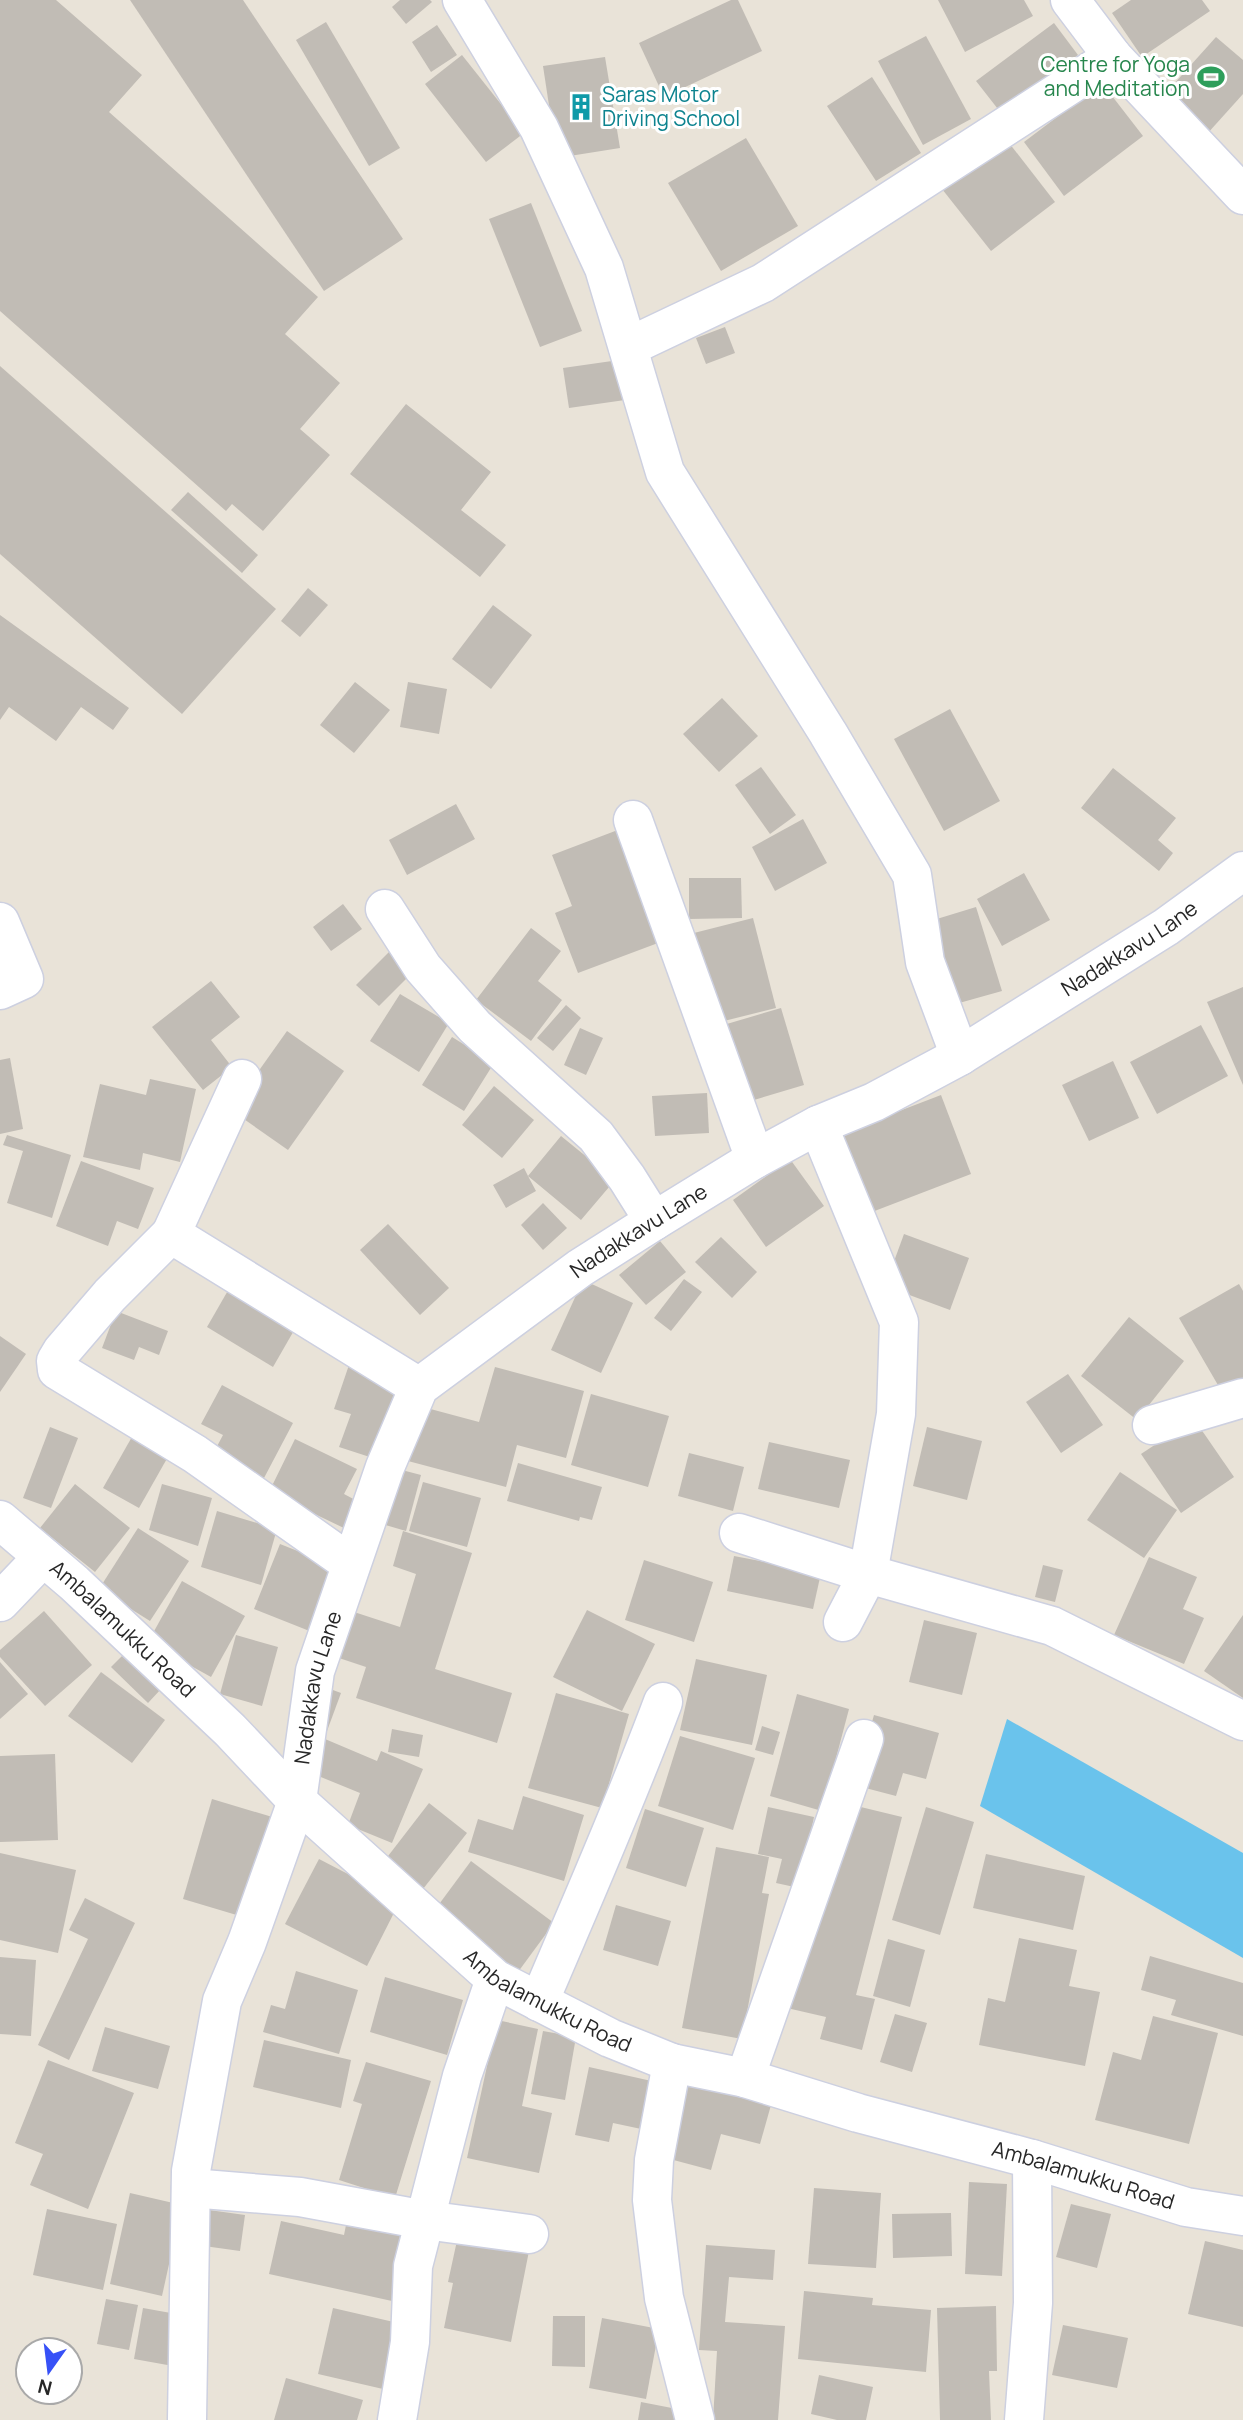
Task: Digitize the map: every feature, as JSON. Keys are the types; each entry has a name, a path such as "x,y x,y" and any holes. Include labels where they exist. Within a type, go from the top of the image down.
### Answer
{"street":[{"path":"462,0 539,128 604,268 665,472 828,733 912,875 925,962 960,1056"},
{"path":"1081,4 1113,57 1243,195"},
{"path":"628,347 764,283 1113,57"},
{"path":"633,820 755,1159"},
{"name":"Nadakkavu Lane","path":"187,2420 191,2171 222,2001 247,1942 297,1801 315,1671 385,1467 419,1387 580,1268 654,1221 755,1159 818,1125 874,1102 960,1056 1166,927 1243,872"},
{"path":"385,909 423,968 475,1027 596,1136 654,1221"},
{"path":"0,922 24,979 0,989"},
{"path":"242,1079 171,1234 110,1295 62,1350 56,1360 57,1370 195,1454 351,1564"},
{"path":"818,1125 899,1322 896,1414 868,1574 843,1622"},
{"path":"171,1234 419,1387"},
{"path":"1152,1425 1243,1398"},
{"name":"Ambalamukku Road","path":"0,1520 74,1583 229,1730 297,1801 495,1979 610,2038 672,2063 745,2078 858,2113 1032,2159 1186,2207 1243,2216"},
{"path":"739,1533 868,1574 1052,1626 1243,1721"},
{"path":"0,1602 43,1557"},
{"path":"539,2002 630,1790 663,1702"},
{"path":"745,2078 864,1739"},
{"path":"397,2420 411,2342 413,2266 462,2076 495,1979"},
{"path":"672,2063 653,2160 652,2200 664,2298 695,2420"},
{"path":"1024,2420 1032,2303 1032,2159"},
{"path":"191,2188 300,2197 425,2220 529,2234"}],"water":[{"path":"1007,1719 1243,1853 1243,1958 980,1806"}],"building":[{"path":"0,0 56,0 142,75 109,112 318,297 285,334 340,383 300,429 330,455 263,531 232,504 226,511 0,311"},
{"path":"130,0 243,0 403,239 324,291"},
{"path":"400,0 432,2 406,24 392,7"},
{"path":"731,0 738,0 762,51 664,97 639,43"},
{"path":"938,0 1024,0 1033,16 965,52"},
{"path":"1131,0 1202,0 1210,11 1142,57 1112,13"},
{"path":"326,22 400,148 369,166 296,40"},
{"path":"1054,23 1078,55 1001,113 976,81"},
{"path":"437,25 457,55 431,72 412,42"},
{"path":"926,36 971,119 923,145 878,61"},
{"name":"Centre for Yoga and Meditation","path":"1216,37 1243,60 1243,94 1207,134 1164,95"},
{"path":"462,55 524,133 486,162 425,84"},
{"name":"Saras Motor Driving School","path":"605,57 620,148 557,158 543,66"},
{"path":"872,77 921,153 876,181 827,106"},
{"path":"1102,83 1143,136 1064,196 1024,142"},
{"path":"746,138 798,226 721,271 668,183"},
{"path":"1006,139 1055,202 991,251 942,189"},
{"path":"531,203 582,331 540,347 489,219"},
{"path":"725,327 735,353 706,364 696,338"},
{"path":"619,360 625,400 569,408 563,368"},
{"path":"0,366 276,609 182,714 0,554"},
{"path":"406,404 491,472 461,510 506,545 480,577 350,474"},
{"path":"188,492 258,555 242,573 171,510"},
{"path":"308,588 328,605 300,637 281,621"},
{"path":"493,605 532,635 491,689 452,659"},
{"path":"0,615 129,708 113,730 81,707 56,741 9,707 0,720"},
{"path":"355,682 390,710 354,753 320,725"},
{"path":"408,682 447,689 439,734 400,727"},
{"path":"722,698 758,736 719,772 683,734"},
{"path":"950,709 1000,801 944,831 894,739"},
{"path":"761,767 796,815 770,834 735,785"},
{"path":"1113,768 1176,818 1158,840 1173,853 1159,871 1081,808"},
{"path":"456,804 475,839 407,875 389,840"},
{"path":"803,819 827,863 775,891 752,847"},
{"path":"623,828 666,940 578,973 555,913 572,906 552,855"},
{"path":"1024,873 1050,920 1002,946 977,899"},
{"path":"689,878 741,878 742,918 689,919"},
{"path":"343,904 362,929 331,951 313,927"},
{"path":"976,907 1002,991 952,1005 927,922"},
{"path":"753,918 776,1008 712,1024 690,934"},
{"path":"531,928 561,951 538,981 562,1000 531,1041 476,1000"},
{"path":"391,950 413,972 379,1006 356,985"},
{"path":"211,981 240,1017 211,1040 232,1067 203,1090 152,1027"},
{"path":"1243,987 1243,1085 1207,1002"},
{"path":"400,994 449,1023 419,1072 370,1041"},
{"path":"566,1005 581,1018 553,1051 537,1038"},
{"path":"781,1008 804,1085 744,1103 720,1026"},
{"path":"1201,1025 1228,1076 1157,1114 1130,1062"},
{"path":"580,1028 603,1038 586,1075 564,1065"},
{"path":"287,1031 344,1071 288,1150 231,1110"},
{"path":"452,1037 494,1063 464,1111 422,1085"},
{"path":"10,1058 23,1129 0,1134 0,1060"},
{"path":"1113,1061 1139,1118 1089,1141 1062,1085"},
{"path":"150,1079 196,1089 180,1162 143,1153 140,1170 83,1157 100,1084 146,1095"},
{"path":"494,1086 534,1120 502,1158 462,1125"},
{"path":"707,1093 709,1133 655,1136 652,1096"},
{"path":"941,1095 971,1174 872,1212 842,1133"},
{"path":"7,1135 71,1155 52,1218 7,1203 23,1151 3,1145"},
{"path":"561,1136 615,1180 581,1220 528,1176"},
{"path":"790,1159 824,1206 766,1247 733,1200"},
{"path":"81,1161 154,1188 138,1229 117,1221 108,1246 56,1226"},
{"path":"524,1168 536,1191 506,1208 493,1185"},
{"path":"543,1203 567,1228 543,1250 521,1225"},
{"path":"388,1224 449,1288 420,1315 360,1250"},
{"path":"904,1234 969,1258 950,1310 885,1286"},
{"path":"721,1237 757,1272 732,1298 695,1262"},
{"path":"660,1241 686,1272 646,1305 619,1275"},
{"path":"684,1279 702,1292 671,1331 654,1318"},
{"path":"583,1280 633,1303 601,1373 551,1350"},
{"path":"1239,1284 1243,1291 1243,1381 1222,1392 1179,1318"},
{"path":"230,1287 296,1327 273,1367 207,1327"},
{"path":"116,1311 168,1331 159,1355 139,1347 134,1360 102,1348"},
{"path":"1129,1317 1184,1361 1137,1420 1081,1376"},
{"path":"0,1336 26,1354 0,1392"},
{"path":"350,1362 406,1382 379,1460 339,1447 351,1414 334,1409"},
{"path":"495,1367 584,1391 566,1458 517,1445 506,1487 408,1461 423,1407 479,1422"},
{"path":"1068,1374 1103,1425 1061,1453 1026,1402"},
{"path":"222,1385 293,1423 264,1478 214,1452 223,1435 201,1424"},
{"path":"591,1394 669,1416 648,1487 571,1465"},
{"path":"1194,1419 1234,1477 1181,1513 1141,1454"},
{"path":"50,1427 78,1438 51,1508 23,1498"},
{"path":"927,1427 982,1441 967,1500 913,1486"},
{"path":"133,1435 169,1455 139,1508 103,1488"},
{"path":"295,1439 357,1469 344,1494 361,1503 348,1530 269,1492"},
{"path":"769,1442 850,1460 839,1508 758,1489"},
{"path":"689,1453 744,1467 733,1511 678,1496"},
{"path":"518,1463 602,1487 592,1520 580,1517 579,1521 507,1501"},
{"path":"398,1469 421,1475 406,1531 382,1524"},
{"path":"1120,1472 1177,1510 1144,1558 1087,1520"},
{"path":"423,1482 481,1498 467,1547 409,1531"},
{"path":"75,1484 130,1528 95,1572 40,1528"},
{"path":"162,1484 212,1498 198,1546 149,1530"},
{"path":"217,1511 277,1529 261,1585 201,1567"},
{"path":"138,1528 189,1561 150,1621 99,1589"},
{"path":"403,1531 472,1553 435,1669 512,1693 497,1743 356,1698 366,1667 336,1657 351,1611 400,1627 416,1574 393,1566"},
{"path":"280,1544 338,1567 312,1632 254,1609"},
{"path":"734,1556 821,1573 813,1609 727,1591"},
{"path":"1149,1557 1197,1577 1183,1609 1204,1618 1184,1664 1114,1635"},
{"path":"644,1560 713,1582 694,1642 625,1620"},
{"path":"1043,1565 1063,1570 1055,1602 1035,1597"},
{"path":"182,1581 245,1616 211,1677 148,1642"},
{"path":"587,1610 655,1644 622,1711 553,1677"},
{"path":"44,1611 92,1665 45,1706 0,1657 0,1650"},
{"path":"1243,1615 1243,1698 1204,1671"},
{"path":"924,1620 977,1633 962,1695 909,1682"},
{"path":"236,1635 278,1647 262,1706 220,1694"},
{"path":"124,1654 161,1689 148,1703 111,1667"},
{"path":"696,1659 767,1675 752,1745 680,1730"},
{"path":"0,1662 28,1694 0,1719"},
{"path":"101,1672 165,1720 132,1763 68,1716"},
{"path":"322,1686 341,1693 327,1731 308,1723"},
{"path":"556,1693 629,1714 602,1808 528,1788"},
{"path":"797,1694 849,1709 822,1811 770,1796"},
{"path":"874,1715 939,1733 926,1779 903,1773 896,1796 854,1785"},
{"path":"762,1726 780,1732 773,1755 755,1750"},
{"path":"392,1729 423,1735 419,1757 388,1752"},
{"path":"680,1736 755,1758 733,1830 658,1806"},
{"path":"325,1739 377,1761 381,1751 423,1769 392,1843 348,1825 360,1793 311,1773"},
{"path":"55,1754 58,1840 0,1842 0,1756"},
{"path":"523,1796 584,1815 564,1881 468,1852 478,1819 513,1830"},
{"path":"212,1799 279,1819 250,1919 183,1899"},
{"path":"836,1801 902,1817 856,1995 875,1999 862,2050 820,2039 826,2017 787,2008"},
{"path":"429,1803 467,1833 423,1889 385,1860"},
{"path":"768,1807 814,1817 799,1888 776,1883 782,1859 758,1854"},
{"path":"926,1807 974,1822 940,1935 892,1920"},
{"path":"645,1809 704,1828 686,1887 626,1868"},
{"path":"716,1847 769,1857 762,1893 769,1894 742,2039 682,2028"},
{"path":"0,1853 76,1870 58,1953 0,1940"},
{"path":"986,1854 1085,1876 1073,1930 973,1908"},
{"path":"319,1859 400,1901 367,1966 285,1924"},
{"path":"471,1861 554,1923 518,1972 434,1911"},
{"path":"85,1898 135,1923 69,2060 38,2045 88,1939 69,1930"},
{"path":"616,1905 671,1921 658,1966 603,1950"},
{"path":"1019,1938 1077,1950 1069,1986 1100,1992 1085,2066 979,2045 988,1998 1005,2002"},
{"path":"888,1939 925,1950 910,2007 873,1996"},
{"path":"1150,1956 1243,1983 1243,2036 1171,2015 1176,2000 1141,1990"},
{"path":"0,1957 36,1960 31,2036 0,2034"},
{"path":"296,1971 358,1990 339,2054 263,2032 271,2005 285,2009"},
{"path":"385,1977 463,2000 447,2055 370,2032"},
{"path":"895,2014 927,2023 912,2072 880,2062"},
{"path":"1153,2016 1218,2033 1189,2144 1095,2120 1113,2052 1141,2060"},
{"path":"497,2020 538,2029 522,2106 552,2113 539,2173 467,2158"},
{"path":"105,2027 170,2046 158,2089 92,2071"},
{"path":"543,2031 576,2037 565,2100 531,2094"},
{"path":"264,2040 351,2060 341,2108 253,2087"},
{"path":"48,2060 134,2093 88,2209 30,2185 43,2154 15,2143"},
{"path":"366,2062 431,2081 395,2198 339,2180 362,2104 353,2101"},
{"path":"589,2067 656,2082 646,2130 613,2123 609,2142 575,2135"},
{"path":"687,2082 771,2105 760,2144 721,2134 711,2170 666,2158"},
{"path":"969,2182 1007,2184 1002,2276 965,2274"},
{"path":"814,2188 881,2193 876,2268 808,2264"},
{"path":"130,2193 182,2205 162,2296 110,2284"},
{"path":"1071,2204 1111,2214 1097,2268 1056,2257"},
{"path":"47,2209 117,2224 103,2290 33,2275"},
{"path":"209,2210 245,2215 240,2251 204,2246"},
{"path":"951,2213 952,2256 893,2258 892,2214"},
{"path":"348,2215 408,2229 392,2301 269,2274 281,2221 344,2235"},
{"path":"458,2236 529,2251 511,2342 444,2328 453,2283 448,2282"},
{"path":"1205,2241 1243,2250 1243,2327 1188,2314"},
{"path":"706,2245 775,2250 773,2280 729,2277 725,2322 785,2326 778,2420 713,2420 717,2351 699,2350"},
{"path":"804,2291 873,2298 872,2305 931,2310 926,2372 798,2359"},
{"path":"106,2299 138,2305 129,2350 97,2344"},
{"path":"996,2306 997,2371 989,2371 991,2420 940,2420 937,2308"},
{"path":"143,2308 182,2315 173,2366 134,2359"},
{"path":"333,2308 398,2323 383,2389 318,2374"},
{"path":"553,2316 585,2316 585,2367 552,2366"},
{"path":"602,2318 659,2329 646,2399 589,2388"},
{"path":"1063,2325 1128,2338 1117,2388 1052,2375"},
{"path":"819,2375 873,2387 866,2420 837,2420 811,2414"},
{"path":"286,2378 363,2400 357,2420 274,2420"},
{"path":"641,2402 677,2409 675,2420 638,2420"}],"place":[{"name":"Centre for Yoga and Meditation","path":"1211,77"},
{"name":"Saras Motor Driving School","path":"581,107"}]}
